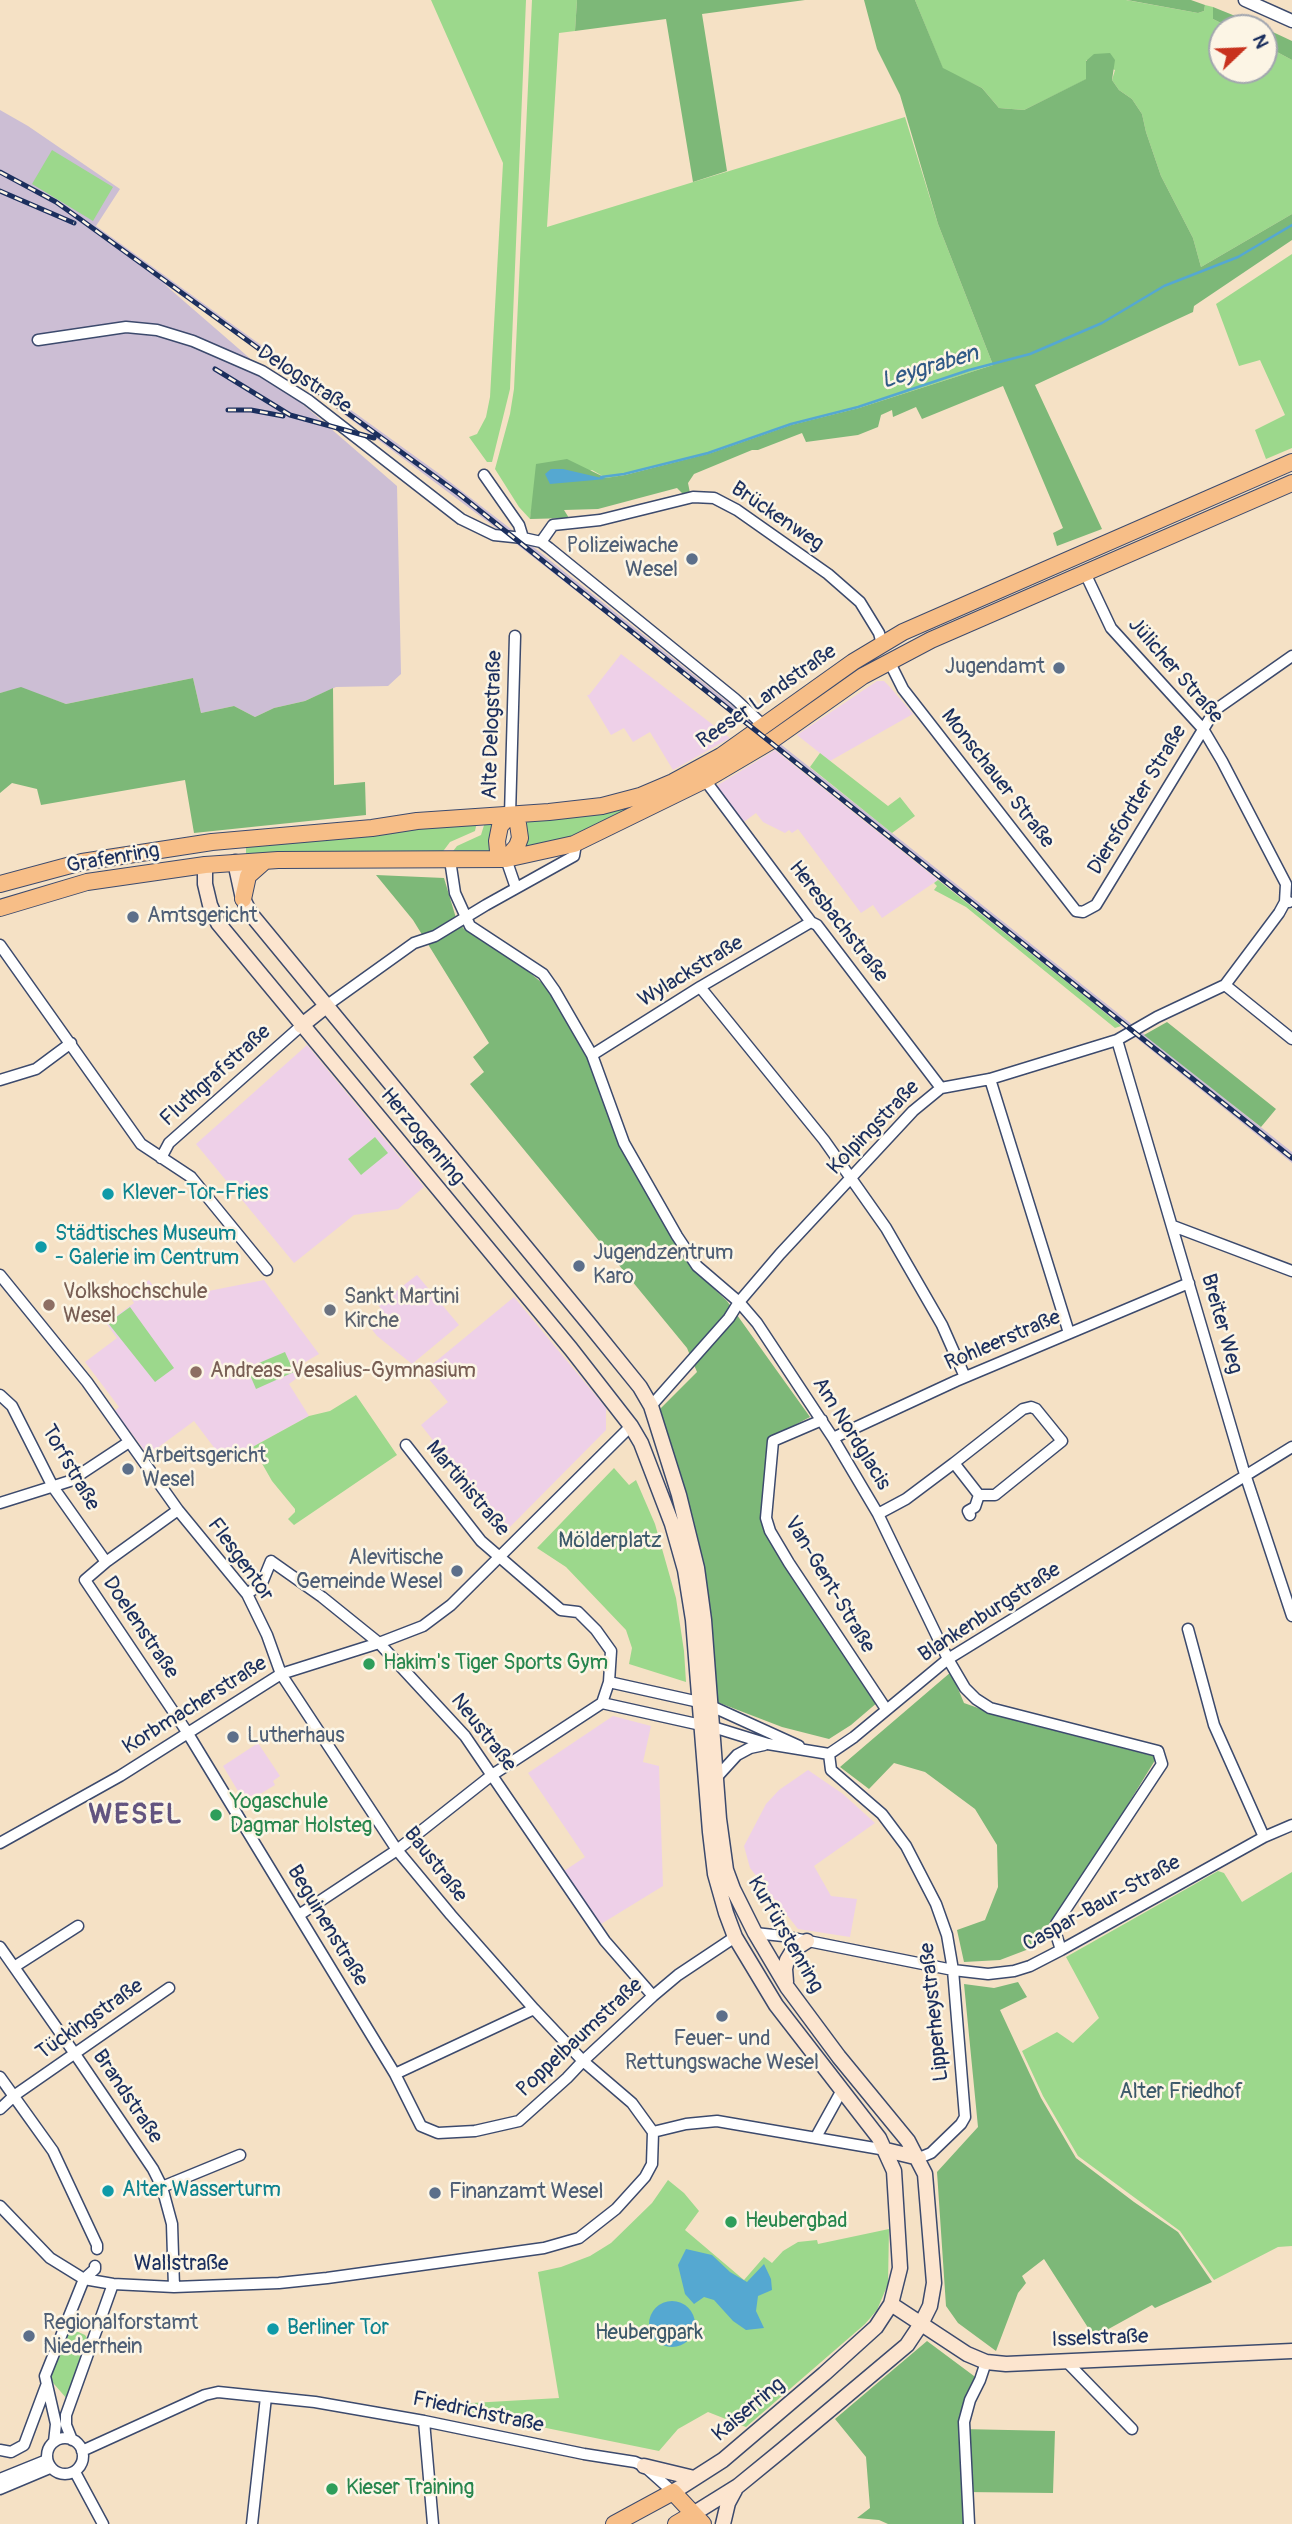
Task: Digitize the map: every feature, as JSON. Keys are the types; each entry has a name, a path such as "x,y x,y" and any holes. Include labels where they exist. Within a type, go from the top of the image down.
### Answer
{"main road":[{"name":"Reeser Landstraße","path":"230,840 602,806 640,796 690,774 882,644 944,613 1292,462"},
{"name":"Reeser Landstraße","path":"235,862 506,859 574,844 705,780 776,737 889,661 945,633 1292,483"},
{"path":"882,644 889,661"},
{"path":"764,726 776,737"},
{"path":"510,815 518,824 520,838 506,859 498,851 497,841 500,826 510,815"},
{"path":"230,840 235,862"},
{"name":"Grafenring","path":"0,884 82,862 230,840"},
{"path":"205,865 212,842"},
{"path":"243,899 247,876 265,861"},
{"name":"Grafenring","path":"0,908 87,881 235,862"},
{"name":"Herzogenring","path":"235,862 243,899 250,913 632,1377 651,1406"},
{"name":"Herzogenring","path":"205,865 209,905 218,923 571,1349 631,1426"},
{"path":"301,1026 326,1006"},
{"path":"631,1426 651,1406"},
{"name":"Kurfürstenring","path":"651,1406 679,1495 697,1568 704,1620 705,1704"},
{"name":"Kurfürstenring","path":"631,1426 656,1479 685,1570 705,1704 715,1874 735,1937 776,2005 886,2150 894,2171 900,2254 900,2268 891,2304"},
{"name":"Kurfürstenring","path":"707,1726 716,1777 726,1870 742,1909 787,1987 839,2057 908,2141 925,2174 933,2283 930,2306 921,2324"},
{"path":"735,1937 755,1933"},
{"path":"787,1987 787,1960 793,1950 807,1941"},
{"path":"886,2150 919,2158"},
{"name":"Isselstraße","path":"891,2304 951,2345 986,2362 1006,2364 1292,2351"},
{"name":"Kaiserring","path":"614,2524 673,2492 723,2460 867,2337 891,2304"},
{"path":"676,2524 698,2519 907,2345 921,2324"},
{"path":"644,2466 694,2478"},
{"path":"723,2524 728,2502 738,2486"},
{"path":"673,2492 698,2519"}],"street":[{"path":"1245,0 1292,21"},
{"name":"Delogstraße","path":"38,340 126,327 157,330 192,341 262,371 308,400 461,519 494,535 541,542 735,699 764,726"},
{"path":"484,475 519,525 523,538"},
{"name":"Brückenweg","path":"541,542 553,525 600,520 693,497 714,498 737,510 828,574 853,596 866,612 879,633 882,644"},
{"name":"Jülicher Straße","path":"1085,573 1111,628 1203,729 1289,883 1289,902"},
{"name":"Alte Delogstraße","path":"510,815 515,636"},
{"name":"Diersfordter Straße","path":"1083,912 1096,905 1215,710 1292,656"},
{"name":"Monschauer Straße","path":"889,661 903,689 1076,911 1083,912"},
{"name":"Heresbachstraße","path":"705,780 811,922 817,925 941,1088"},
{"path":"326,1006 414,943 435,936 575,856 576,850"},
{"path":"506,859 516,888"},
{"path":"450,860 455,893 465,918"},
{"name":"Kolpingstraße","path":"651,1406 729,1318 739,1302 912,1111 941,1088 990,1079 1117,1041 1157,1017 1225,985 1289,902"},
{"name":"Am Nordglacis","path":"465,918 470,926 543,974 555,991 592,1055 624,1143 677,1236 697,1266 739,1302 757,1324 833,1438 878,1514 946,1655 965,1688 990,1708 1158,1751 1162,1764 1056,1924 1061,1950"},
{"name":"Wylackstraße","path":"592,1055 811,922"},
{"path":"0,945 141,1144 191,1177 267,1270"},
{"path":"1225,985 1292,1039"},
{"path":"700,988 818,1132 886,1228 942,1325 965,1377"},
{"name":"Fluthgrafstraße","path":"161,1158 169,1143 301,1026"},
{"name":"Breiter Weg","path":"1117,1041 1246,1476 1292,1616"},
{"path":"0,1080 36,1069 71,1043"},
{"path":"990,1079 1069,1333"},
{"path":"1173,1226 1292,1271"},
{"name":"Flesgentor","path":"0,1275 87,1382 178,1510 247,1594 267,1635 281,1674"},
{"name":"Rohleerstraße","path":"833,1438 965,1377 1189,1283"},
{"name":"Torfstraße","path":"0,1395 12,1406 53,1487 106,1562"},
{"path":"878,1514 906,1499 1023,1409 1036,1409 1062,1441 995,1495 979,1495"},
{"name":"Van-Gent-Straße","path":"821,1420 773,1441 766,1518 770,1531 789,1563 886,1709"},
{"name":"Korbmacherstraße","path":"0,1843 91,1793 281,1674 423,1626 452,1605 631,1426"},
{"path":"0,1503 70,1481 129,1442"},
{"name":"Martinistraße","path":"406,1445 481,1541 500,1557"},
{"name":"Blankenburgstraße","path":"829,1754 854,1737 946,1655 1292,1447"},
{"path":"954,1463 979,1495"},
{"path":"970,1515 968,1511 975,1507 979,1495"},
{"path":"106,1562 178,1510"},
{"path":"299,1916 397,1850 492,1775 602,1703 609,1682 611,1651 596,1630 578,1612 561,1610 500,1557"},
{"name":"Neustraße","path":"247,1594 262,1583 271,1561 379,1643 464,1736 605,1941 653,1996"},
{"name":"Doelenstraße","path":"106,1562 85,1580 187,1732"},
{"path":"1188,1629 1214,1725 1264,1837"},
{"name":"Baustraße","path":"281,1674 397,1850 534,2010 583,2061 632,2103 653,2132"},
{"path":"609,1682 705,1704 811,1751"},
{"path":"602,1703 707,1726 768,1744 829,1754"},
{"name":"Beguinenstraße","path":"187,1732 395,2074 421,2126 438,2133"},
{"path":"716,1777 743,1751 768,1744"},
{"name":"Lipperheystraße","path":"829,1754 831,1770 882,1814 920,1870 947,1935 953,1970 965,2117 931,2154 919,2158"},
{"name":"Caspar-Baur-Straße","path":"755,1933 953,1970 988,1974 1008,1972 1030,1966 1061,1950 1264,1837 1292,1825"},
{"path":"14,1967 78,1926"},
{"name":"Poppelbaumstraße","path":"438,2133 475,2131 519,2121 653,1996 678,1975 735,1937"},
{"name":"Brandstraße","path":"0,1947 153,2169 162,2187 172,2224 174,2287"},
{"name":"Tückingstraße","path":"0,2109 15,2095 169,1988"},
{"path":"395,2074 534,2010"},
{"path":"0,2077 53,2151 97,2249"},
{"path":"816,2137 842,2090"},
{"path":"653,2132 686,2124 718,2121 886,2150"},
{"name":"Wallstraße","path":"84,2279 113,2284 174,2287 279,2283 566,2243 594,2228 635,2190 652,2164 653,2132"},
{"path":"162,2187 240,2155"},
{"path":"0,2206 50,2258 84,2279"},
{"path":"95,2266 84,2279 45,2376 56,2424 54,2442 47,2452 48,2464 59,2474 75,2472 82,2463 82,2451 72,2440 66,2426 66,2415 113,2284"},
{"path":"1066,2361 1132,2429"},
{"path":"969,2524 964,2422 986,2362"},
{"path":"0,2450 11,2452 24,2445 47,2384"},
{"name":"Friedrichstraße","path":"82,2451 205,2395 218,2392 315,2402 626,2460 644,2466 673,2492"},
{"path":"252,2524 266,2397"},
{"path":"424,2421 433,2524"},
{"path":"54,2442 67,2438 72,2440"},
{"path":"0,2479 48,2464"},
{"path":"0,2489 48,2464"},
{"path":"75,2472 103,2524"}],"shaded area":[{"path":"0,110 120,189 96,226 441,475 507,526 1292,1152 1292,1163 720,704 496,528 222,323 163,283 397,486 401,674 388,686 336,687 305,701 274,708 255,717 234,706 201,713 193,678 66,704 21,688 0,693"},
{"path":"621,654 730,738 673,770 650,732 633,742 624,728 611,735 587,695"},
{"path":"877,681 884,681 913,714 830,761 797,735"},
{"path":"775,750 938,880 882,918 873,905 861,913 798,829 785,833 763,822 756,813 741,824 713,788"},
{"path":"307,1045 424,1187 398,1209 354,1215 294,1263 196,1144"},
{"path":"417,1275 459,1325 412,1364 377,1336 370,1327 385,1314 378,1305"},
{"name":"Andreas-Vesalius-Gymnasium","path":"149,1280 163,1300 264,1280 319,1354 300,1365 297,1378 289,1384 309,1416 225,1462 194,1421 148,1455 115,1411 119,1407 85,1362 117,1338 106,1323 134,1303 128,1293"},
{"path":"514,1297 606,1408 606,1430 505,1532 421,1425 448,1402 423,1372"},
{"path":"613,1716 651,1726 643,1762 659,1766 663,1886 601,1924 564,1871 585,1857 528,1773"},
{"path":"258,1743 280,1776 273,1781 275,1785 245,1803 223,1766"},
{"path":"808,1770 843,1794 875,1823 814,1866 831,1896 857,1899 850,1937 798,1929 750,1868 744,1846 766,1804 779,1790"}],"green space":[{"path":"431,0 526,0 510,389 492,462 487,462 469,437 477,434 486,417 490,397 503,163"},
{"path":"532,0 577,0 575,31 559,33 547,227 905,117 938,224 993,365 859,408 791,425 711,453 615,477 606,478 592,470 535,488 530,519 519,507 495,469 514,389"},
{"path":"577,0 805,0 702,14 727,171 693,182 666,19 575,31"},
{"path":"864,0 915,0 943,68 982,88 999,108 1024,110 1086,79 1086,61 1094,54 1110,53 1115,60 1112,80 1119,90 1132,99 1142,114 1161,176 1193,238 1201,267 1292,214 1292,240 1194,306 1193,312 1035,385 1102,529 1057,546 1053,533 1063,528 1003,386 922,419 916,407 893,417 892,410 881,415 878,427 858,435 806,442 802,433 752,450 694,474 688,483 690,493 684,495 677,488 598,509 564,510 569,518 530,519 536,464 567,459 606,478 625,475 711,453 791,425 859,408 993,365 938,224 900,95 877,49"},
{"path":"915,0 1126,0 1198,13 1204,11 1205,5 1213,7 1213,14 1208,14 1208,84 1278,84 1278,52 1292,60 1292,214 1201,267 1193,238 1161,176 1142,114 1132,99 1119,90 1112,80 1115,70 1086,60 1087,79 1024,110 999,108 982,88 943,69"},
{"path":"1127,0 1191,0 1205,5 1204,11 1198,13"},
{"path":"1213,7 1230,14 1213,14"},
{"path":"1278,34 1292,41 1292,60 1278,52"},
{"path":"52,150 113,187 93,221 32,184"},
{"path":"1292,254 1292,448 1266,459 1255,430 1285,415 1260,360 1239,366 1216,304"},
{"path":"193,678 201,713 234,706 255,717 274,708 305,701 333,688 334,785 365,782 366,815 194,833 185,780 41,805 37,789 12,783 0,793 0,693 21,687 66,704"},
{"path":"820,753 888,806 900,797 915,816 892,833 810,767"},
{"path":"651,797 588,832 523,851 525,818"},
{"path":"495,821 493,854 450,855 457,846 481,835 485,822"},
{"path":"477,822 475,831 450,842 441,854 246,855 246,845"},
{"path":"376,875 444,878 456,918 464,929 522,966 542,983 558,1003 588,1057 620,1145 694,1270 727,1301 810,1417 770,1438 764,1520 878,1702 829,1739 782,1727 717,1702 702,1562 659,1410 697,1372 687,1348 470,1084 484,1072 473,1057 489,1043 413,920"},
{"path":"938,880 1121,1026 1115,1028 966,907 934,890 937,886 934,883"},
{"path":"1167,1022 1276,1109 1261,1127 1144,1035"},
{"path":"375,1137 388,1153 361,1175 348,1159"},
{"path":"130,1307 174,1368 155,1382 108,1323"},
{"path":"285,1352 294,1372 256,1389 247,1368"},
{"path":"356,1395 397,1455 294,1525 288,1519 295,1509 272,1481 260,1460 252,1460 247,1450 309,1416 330,1411"},
{"name":"Mölderplatz","path":"614,1468 629,1485 636,1480 655,1524 676,1598 686,1682 629,1664 632,1648 626,1630 566,1567 537,1548"},
{"path":"951,1672 964,1703 1009,1719 1157,1757 1042,1944 1000,1960 964,1962 957,1930 985,1920 998,1887 997,1845 975,1809 925,1772 894,1763 869,1789 840,1767"},
{"name":"Alter Friedhof","path":"1218,1871 1224,1873 1242,1902 1292,1872 1292,2246 1278,2247 1214,2280 1180,2231 1078,2156 1043,2096 1022,2051 1057,2032 1073,2043 1099,2018 1066,1957"},
{"path":"1018,1982 1027,1997 1000,2010 1041,2098 1076,2158 1178,2232 1212,2282 1155,2308 1152,2305 1094,2337 1044,2259 1022,2276 1026,2283 1018,2293 996,2351 958,2323 946,2306 937,2172 978,2127 964,1984 994,1988"},
{"name":"Heubergpark","path":"668,2180 684,2193 699,2211 685,2230 744,2280 764,2257 772,2263 783,2251 798,2242 817,2240 818,2244 889,2229 888,2284 877,2310 865,2324 746,2427 708,2412 678,2429 659,2451 453,2409 454,2404 559,2398 538,2272 590,2256 611,2243 652,2203"},
{"path":"67,2327 85,2335 89,2341 67,2399 48,2377"},
{"path":"927,2341 978,2379 961,2429 1055,2431 1053,2493 965,2492 966,2524 888,2524 879,2520 857,2518 870,2508 866,2457 835,2419"}],"water":[{"path":"551,469 563,469 606,479 550,484 545,474"},
{"path":"686,2249 712,2255 730,2272 747,2282 764,2264 771,2279 772,2290 758,2296 756,2311 764,2328 746,2330 733,2321 714,2300 704,2297 694,2304 685,2294 678,2265"},
{"path":"672,2301 688,2308 695,2324 688,2340 672,2347 656,2340 649,2324 656,2308"}],"waterway":[{"name":"Leygraben","path":"601,477 624,474 708,453 791,424 858,407 969,370 1030,354 1102,323 1164,286 1238,257 1292,225"}],"railway":[{"path":"0,172 56,202 459,494 1292,1158"},
{"path":"0,191 74,223"},
{"path":"215,369 290,415 374,438"},
{"path":"228,410 251,410 283,416"}],"place":[{"name":"Polizeiwache Wesel","path":"692,559"},
{"name":"Jugendamt","path":"1059,668"},
{"name":"Amtsgericht","path":"133,917"},
{"name":"Klever-Tor-Fries","path":"108,1194"},
{"name":"Städtisches Museum - Galerie im Centrum","path":"41,1247"},
{"name":"Jugendzentrum Karo","path":"579,1266"},
{"name":"Volkshochschule Wesel","path":"49,1305"},
{"name":"Sankt Martini Kirche","path":"330,1310"},
{"name":"Andreas-Vesalius-Gymnasium","path":"196,1372"},
{"name":"Arbeitsgericht Wesel","path":"128,1469"},
{"name":"Alevitische Gemeinde Wesel","path":"457,1571"},
{"name":"Hakim's Tiger Sports Gym","path":"369,1664"},
{"name":"Lutherhaus","path":"233,1737"},
{"name":"Yogaschule Dagmar Holsteg","path":"216,1815"},
{"name":"Feuer- und Rettungswache Wesel","path":"722,2016"},
{"name":"Alter Wasserturm","path":"108,2191"},
{"name":"Finanzamt Wesel","path":"435,2193"},
{"name":"Heubergbad","path":"731,2222"},
{"name":"Berliner Tor","path":"273,2329"},
{"name":"Regionalforstamt Niederrhein","path":"29,2336"},
{"name":"Kieser Training","path":"332,2489"}],"district":[{"name":"WESEL","path":"136,1816"}]}
